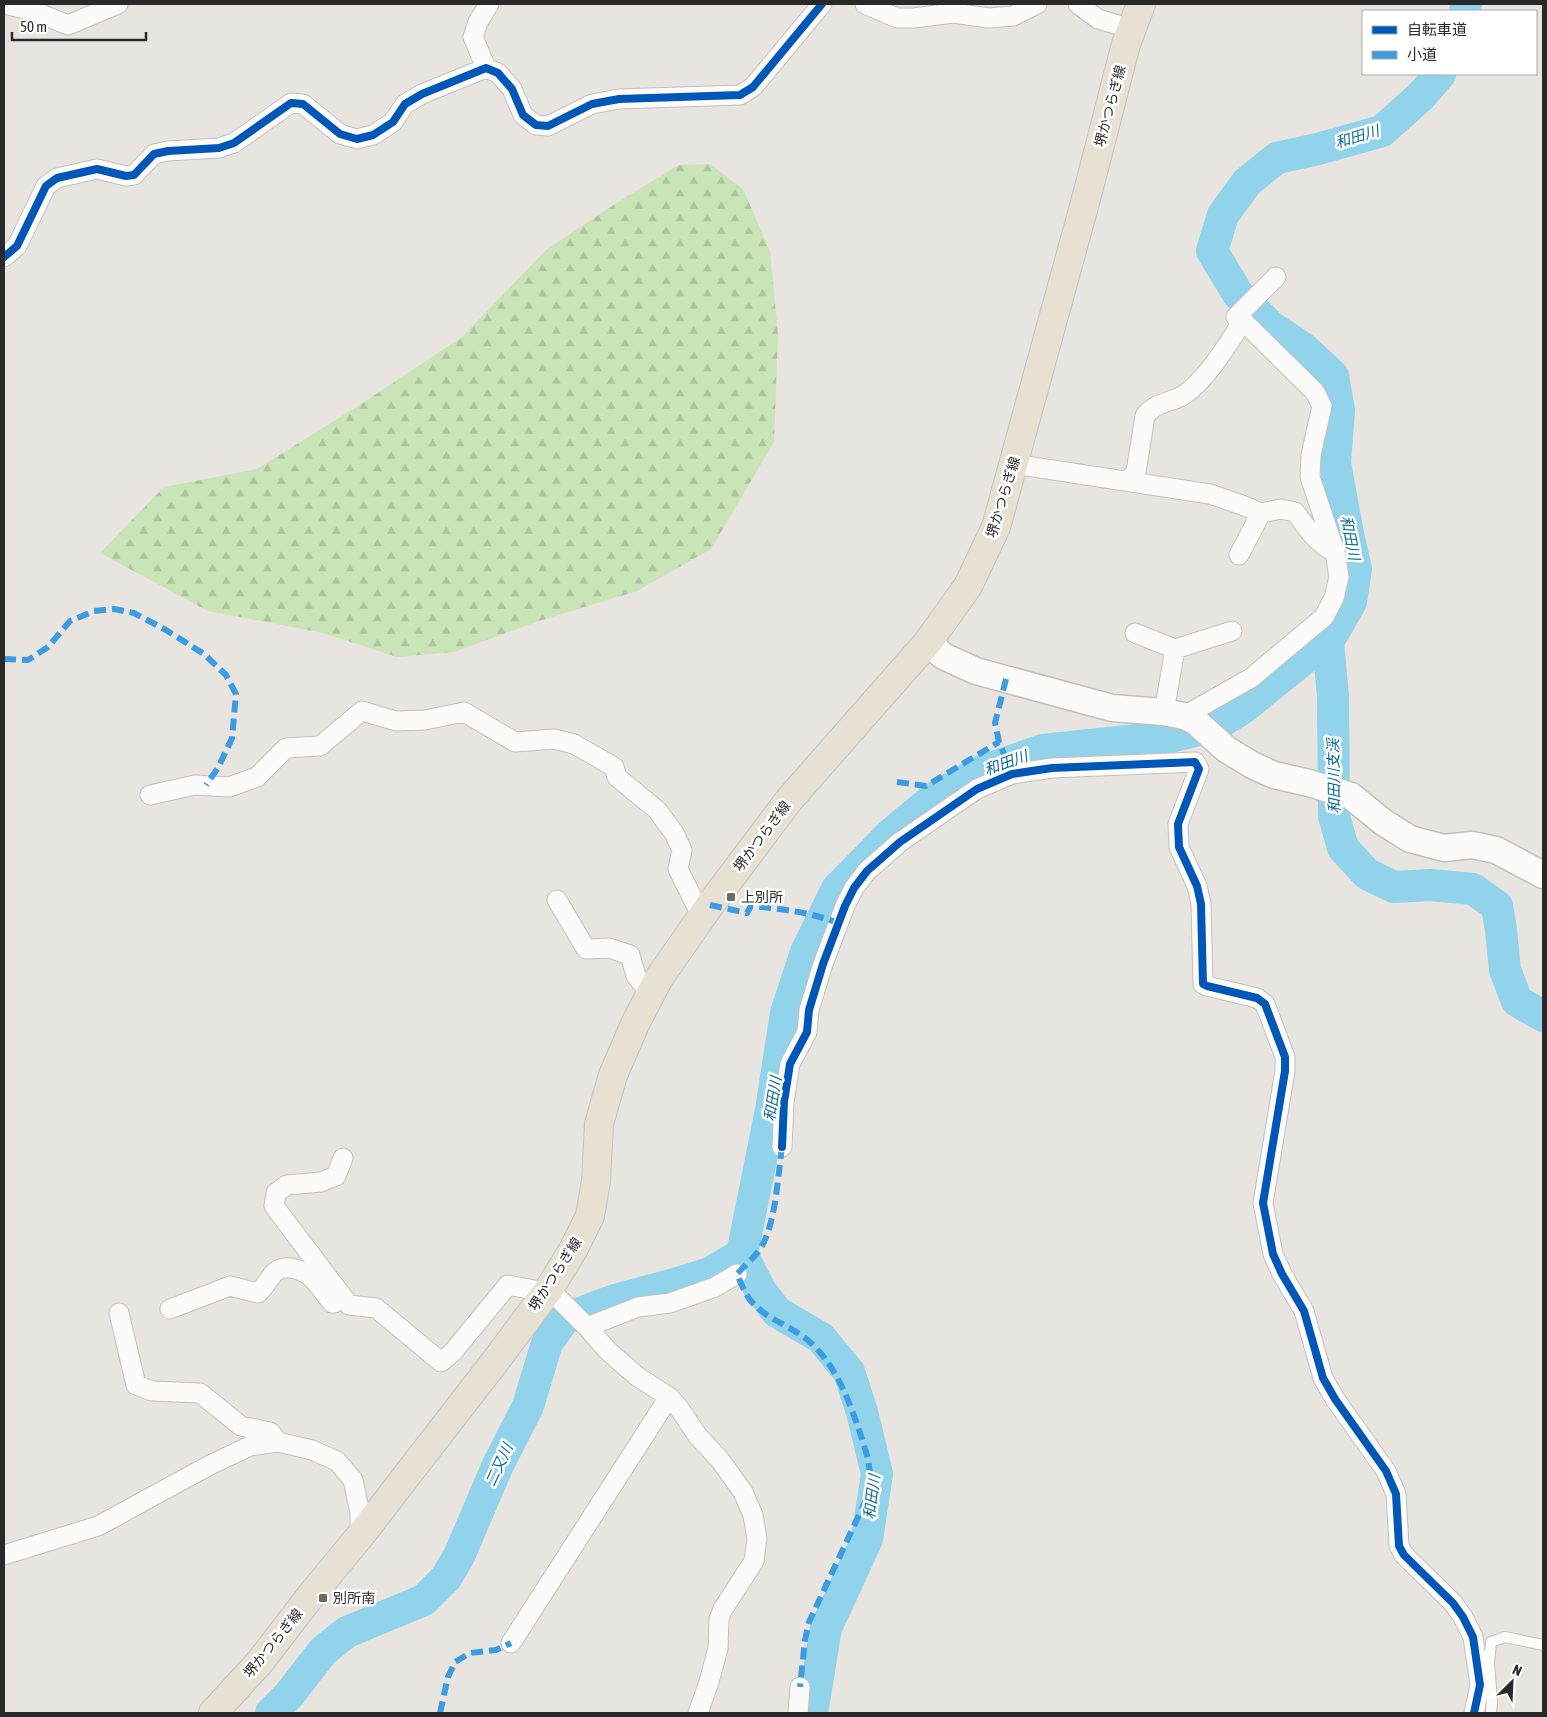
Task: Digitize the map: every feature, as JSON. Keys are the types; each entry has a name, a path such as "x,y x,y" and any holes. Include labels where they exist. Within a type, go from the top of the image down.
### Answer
{"main road":[{"name":"堺かつらぎ線","path":"213,1713 258,1663 360,1536 497,1359 547,1291 573,1250 590,1216 596,1181 599,1124 613,1075 636,1022 659,978 702,916 789,800 928,642 968,586 996,527 1086,199 1126,44 1141,4"}],"street":[{"path":"4,4 36,12 68,25 118,4"},
{"path":"489,4 478,22 473,37 486,68 498,73 512,89 523,115 536,125 548,126 592,104 619,99 740,95 754,87 822,4"},
{"path":"865,4 897,18 914,18 953,13 989,18 1013,16 1037,4"},
{"path":"1078,4 1098,18 1132,29"},
{"path":"4,257 17,246 46,186 57,178 97,169 126,176 134,175 154,154 219,148 234,143 291,103 303,104 340,134 357,139 373,135 393,122 405,104 422,94 486,68"},
{"path":"1181,716 1251,678 1324,617 1334,598 1339,577 1335,552 1310,477 1311,455 1322,406 1315,392 1243,321 1236,317 1276,277"},
{"path":"1127,482 1136,472 1145,416 1150,408 1187,394 1204,377 1243,321"},
{"path":"1013,464 1210,494 1242,504 1261,513 1281,509 1295,512 1314,538 1335,552"},
{"path":"1239,555 1261,513"},
{"path":"1135,632 1175,649 1232,631"},
{"path":"928,642 942,656 976,671 1112,708 1181,716 1226,749 1274,776 1309,783 1351,796 1383,822 1410,839 1444,848 1472,845 1496,850 1543,875"},
{"path":"1175,649 1181,716"},
{"path":"150,795 195,785 229,787 257,777 286,748 320,746 362,710 396,721 425,720 464,712 515,742 554,739 574,744 614,767 617,777 657,810 674,833 682,850 678,869 702,916"},
{"path":"782,1147 784,1102 790,1064 807,1032 809,1010 823,964 845,906 854,888 868,870 900,842 977,789 1012,774 1052,768 1195,762 1226,749"},
{"path":"1195,762 1199,769 1178,824 1179,846 1196,886 1201,904 1203,984 1257,998 1265,1004 1286,1057 1263,1203 1273,1254 1282,1274 1304,1311 1323,1378 1335,1399 1386,1471 1396,1494 1399,1546 1404,1555 1453,1603 1463,1616 1473,1637 1480,1685 1474,1713"},
{"path":"556,900 586,949 609,948 630,955 636,976 651,994"},
{"path":"343,1158 336,1176 321,1182 287,1185 276,1193 274,1206 349,1305"},
{"path":"170,1309 230,1286 258,1294 275,1272 283,1267 292,1268 311,1277 332,1303 376,1308 441,1362 452,1353 508,1286 547,1291 587,1326 608,1351 638,1377 669,1397 679,1408 697,1435 720,1460 743,1492 753,1515 757,1539 754,1561 723,1609 719,1619 718,1648 698,1713"},
{"path":"587,1326 638,1307 670,1303 715,1287 737,1274"},
{"path":"119,1313 136,1385 152,1391 200,1393 242,1426 270,1432 278,1442"},
{"path":"511,1643 669,1397"},
{"path":"4,1555 98,1526 208,1466 250,1446 278,1442 312,1450 337,1461 353,1480 360,1513 360,1536"},
{"path":"798,1713 800,1687"}],"lane":[{"path":"1491,1713 1490,1642 1505,1637 1543,1644"}],"green space":[{"path":"710,164 743,189 770,251 778,334 774,442 711,549 637,591 539,621 454,652 397,657 323,633 208,611 100,553 164,487 257,469 355,408 462,337 546,250 618,202 679,165"}],"waterway":[{"name":"和田川","path":"1465,10 1466,4"},
{"name":"和田川","path":"812,1713 826,1628 867,1539 877,1474 862,1412 849,1372 821,1338 777,1312 760,1290 742,1254 771,1110 786,1013 806,952 837,889 892,833 934,798 982,771 1043,750 1174,736 1215,726 1243,708 1328,642 1351,602 1356,569 1335,463 1339,410 1333,376 1303,348 1270,326 1238,294 1212,251 1223,215 1247,182 1277,158 1382,131 1421,96 1439,75"},
{"name":"和田川支渓","path":"1328,642 1333,696 1334,816 1343,848 1367,874 1394,887 1431,885 1473,889 1497,906 1505,970 1517,1001 1543,1016"},
{"name":"二又川","path":"271,1713 289,1695 323,1651 347,1632 424,1600 446,1578 459,1556 497,1467 528,1406 547,1343 564,1319 615,1300 710,1273 742,1254"}],"marked path":[{"path":"4,659 28,660 48,647 70,621 94,611 114,609 134,613 166,630 204,654 226,675 236,694 232,738 218,768 206,785"},
{"path":"1006,679 995,723 999,742 1012,774"},
{"path":"897,782 926,786 999,742"},
{"path":"710,905 747,913 751,906 785,910 817,916 839,923"},
{"path":"782,1147 776,1196 768,1232 759,1251 737,1274 747,1295 758,1308 804,1337 828,1363 842,1386 852,1411 866,1451 870,1470 866,1500 809,1622 800,1687"},
{"path":"440,1713 448,1677 455,1662 470,1653 496,1650 511,1643"}],"cycle path":[{"path":"4,257 17,246 46,186 57,178 97,169 126,176 134,175 154,154 168,151 219,148 234,143 291,103 303,104 340,134 357,139 373,135 393,122 405,104 422,94 486,68 498,73 512,89 523,115 536,125 548,126 592,104 619,99 740,95 753,87 822,4"},
{"path":"782,1147 784,1102 790,1064 807,1032 809,1010 823,964 845,906 854,888 867,871 900,842 977,789 1012,774 1052,768 1195,762 1199,769 1178,824 1179,847 1197,886 1201,904 1203,984 1257,998 1265,1004 1285,1057 1285,1071 1263,1203 1273,1254 1282,1274 1304,1311 1323,1378 1335,1399 1386,1471 1396,1494 1399,1546 1404,1555 1453,1603 1463,1617 1473,1637 1480,1685 1474,1713"}],"place":[{"name":"上別所","path":"731,897"},
{"name":"別所南","path":"323,1598"}]}
